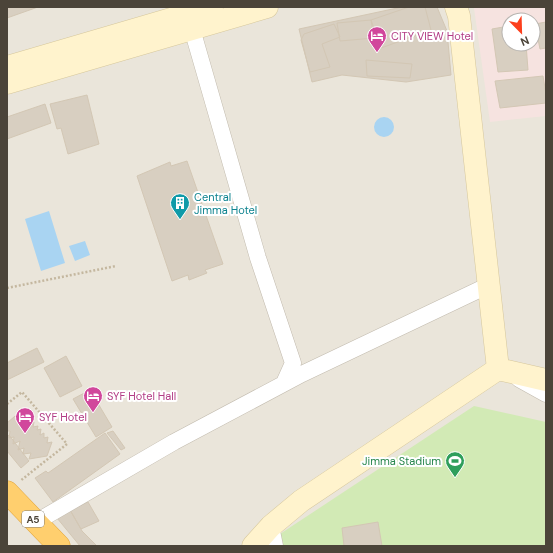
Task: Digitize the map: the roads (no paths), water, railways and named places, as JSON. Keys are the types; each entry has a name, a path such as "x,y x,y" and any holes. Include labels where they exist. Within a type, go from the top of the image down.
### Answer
{"highway":[{"name":"A5","path":"12,487 36,522 58,546"}],"street":[{"path":"7,67 212,7"},
{"path":"7,83 267,7"},
{"path":"456,7 459,16 498,368"},
{"path":"192,29 258,258 293,363 284,383"},
{"path":"36,522 174,442 284,383 488,285"},
{"path":"498,368 546,394"},
{"path":"254,546 273,536 301,501 498,368 546,380"}],"water":[{"path":"384,117 391,120 394,127 391,134 384,137 377,134 374,127 377,120"},
{"path":"49,211 65,263 41,271 25,219"},
{"path":"85,241 90,255 75,261 69,246"}],"place":[{"name":"CITY VIEW Hotel","path":"377,53"},
{"name":"Central Jimma Hotel","path":"180,220"},
{"name":"SYF Hotel Hall","path":"93,413"},
{"name":"SYF Hotel","path":"25,434"},
{"name":"Jimma Stadium","path":"455,478"}]}
